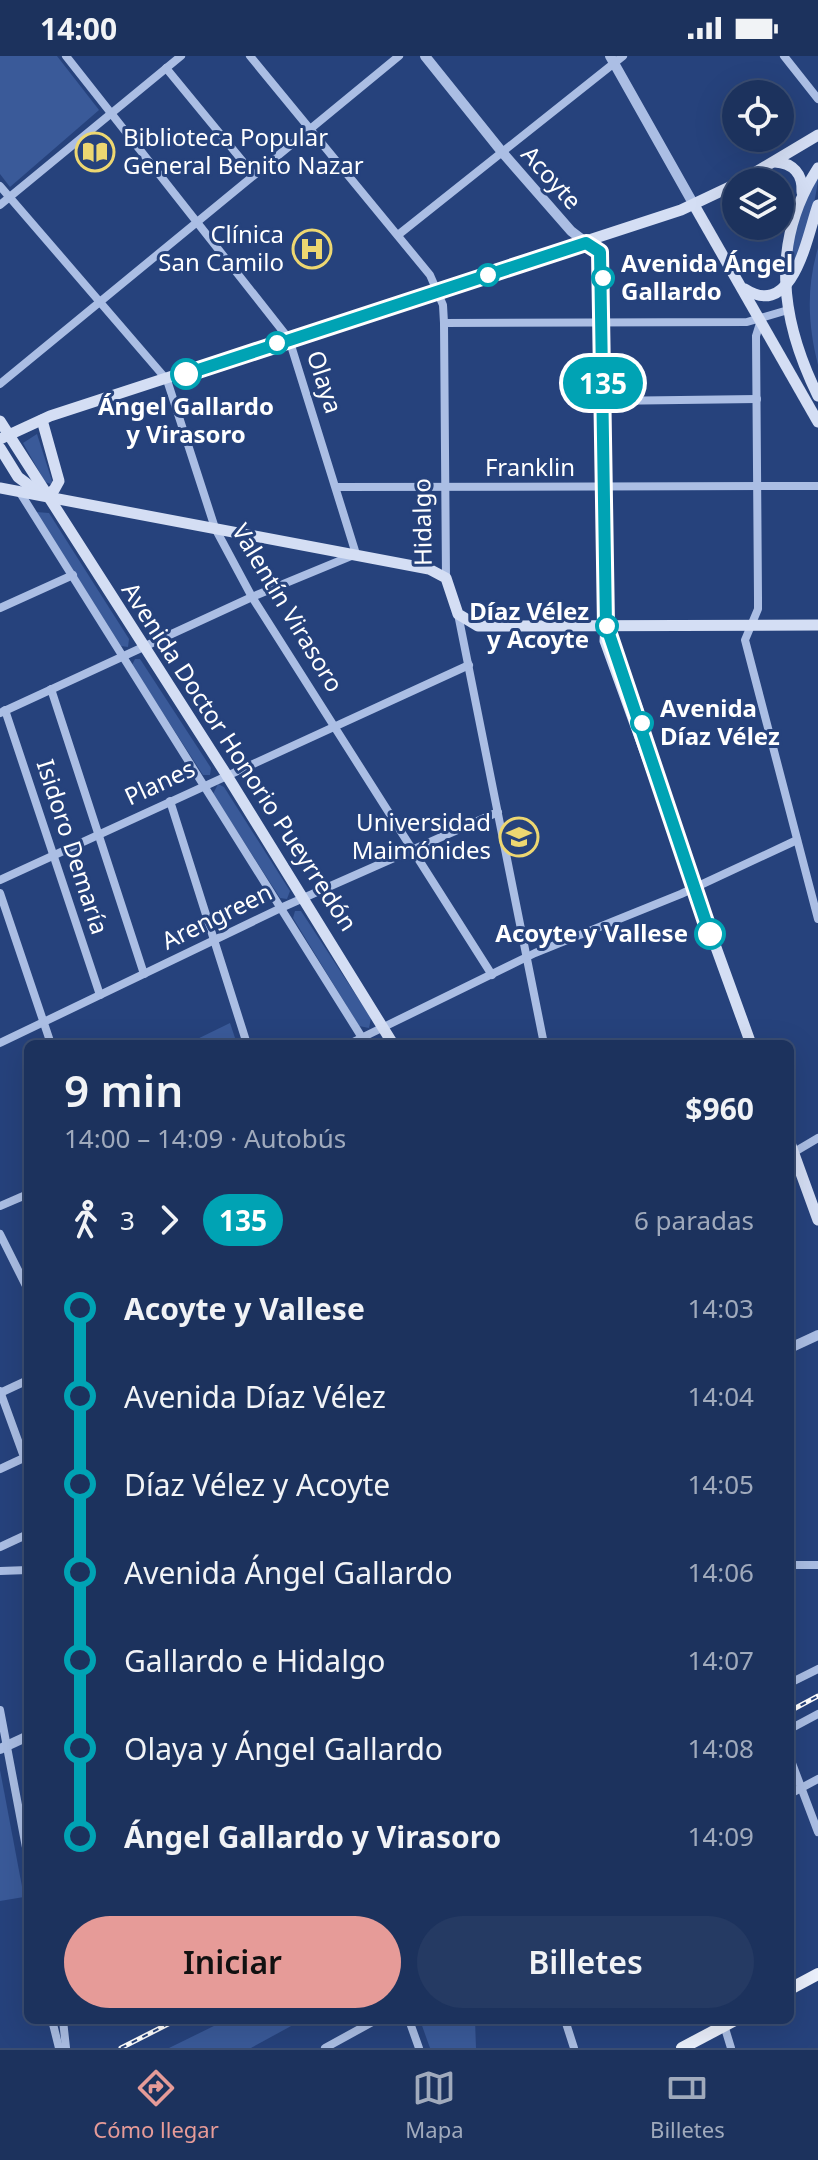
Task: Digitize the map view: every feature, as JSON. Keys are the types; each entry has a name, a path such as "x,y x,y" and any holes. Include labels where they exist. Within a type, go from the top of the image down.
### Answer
{"main road":[{"path":"764,168 818,135"},
{"path":"775,162 797,171 802,193"},
{"path":"818,168 802,193 786,242 783,264 788,283 788,310 804,366 818,396"},
{"path":"4,436 42,420 586,243 694,205 722,191"},
{"path":"694,205 745,289 818,422"},
{"path":"745,289 765,294 788,283 800,267 818,205"},
{"path":"42,420 59,481 54,490 46,495"},
{"name":"Avenida Doctor Honorio Pueyrredón","path":"0,421 4,436 46,495 226,774 390,1040"},
{"name":"Avenida Doctor Honorio Pueyrredón","path":"0,448 18,477 46,495"},
{"path":"0,488 356,554 429,569 446,578"},
{"name":"Hidalgo","path":"446,578 458,614"},
{"path":"458,614 478,626 818,625"},
{"path":"606,625 642,724 643,738 694,888 750,1040"},
{"path":"794,1158 818,1220"},
{"path":"794,1987 818,1974"},
{"path":"682,2048 724,2024"}],"street":[{"name":"Olaya","path":"66,56 289,339 356,554"},
{"path":"0,205 181,56"},
{"name":"Hidalgo","path":"250,56 398,235 430,275 438,291 444,323 446,578"},
{"path":"0,384 399,56"},
{"name":"Acoyte","path":"425,56 502,152 586,243 600,252 606,625"},
{"path":"784,56 818,99"},
{"path":"398,235 616,58 694,205"},
{"path":"166,68 254,175"},
{"name":"Valentín Virasoro","path":"0,186 167,380 215,528 252,597 492,975"},
{"path":"444,323 761,319 788,310"},
{"path":"761,319 756,336 758,597 745,640 818,919"},
{"path":"603,401 757,399"},
{"name":"Franklin","path":"337,487 818,486"},
{"path":"19,491 364,1040"},
{"path":"3,711 252,597 356,554"},
{"path":"0,608 73,575"},
{"name":"Hidalgo","path":"458,614 524,959 543,1040"},
{"name":"Planes","path":"0,880 469,665"},
{"path":"51,689 144,974"},
{"name":"Isidoro Demaría","path":"3,711 100,995"},
{"path":"170,801 246,1040"},
{"name":"Arengreen","path":"0,1043 283,907 498,812"},
{"path":"366,1040 383,1028 524,959 694,888 797,840"},
{"path":"0,893 49,1040"},
{"path":"794,1149 818,1138"},
{"path":"0,1206 24,1196"},
{"path":"0,1234 24,1282"},
{"path":"794,1346 818,1335"},
{"path":"24,1382 0,1392 24,1452"},
{"path":"0,1469 24,1458"},
{"path":"0,1547 24,1536"},
{"path":"794,1565 818,1565"},
{"path":"0,1571 24,1570"},
{"path":"794,1681 818,1669"},
{"path":"0,1710 4,1748 24,1840"},
{"path":"794,1727 818,1714"},
{"path":"4,1748 24,1738"},
{"path":"794,1769 818,1832"},
{"path":"794,1792 818,1779"},
{"path":"54,2024 62,2045"},
{"path":"60,2024 62,2045"},
{"path":"325,2048 369,2024"},
{"path":"410,2024 419,2048"},
{"path":"566,2024 574,2048"},
{"path":"727,2024 731,2048"}],"shaded area":[{"path":"0,56 57,56 99,110 10,187 0,174"},
{"path":"818,177 808,226 790,268 795,221"},
{"path":"818,248 818,365 810,306"},
{"path":"37,434 51,484 45,482 23,443"},
{"path":"36,512 49,513 129,639 128,647 121,646"},
{"path":"135,659 140,659 211,768 210,775 203,775 132,665"},
{"path":"218,784 224,787 290,891 287,899 280,898 213,794"},
{"path":"295,911 301,911 371,1018 369,1028 359,1026 293,918"},
{"path":"230,1023 236,1040 195,1040"},
{"path":"0,1770 24,1897 0,1901"},
{"path":"218,2024 295,2024 251,2048 169,2048"},
{"path":"421,2024 475,2024 476,2048 430,2048"}],"railway":[{"path":"794,1709 818,1696"},
{"path":"121,2048 168,2024"}],"bus line":[{"name":"135","path":"186,374 586,243 600,252 606,625 615,641 642,724 643,738 710,934"}],"place":[{"name":"Biblioteca Popular General Benito Nazar","path":"95,152"},
{"name":"Clínica San Camilo","path":"312,249"},
{"name":"Avenida Ángel Gallardo","path":"603,278"},
{"name":"Ángel Gallardo y Virasoro","path":"186,374"},
{"name":"Díaz Vélez y Acoyte","path":"607,626"},
{"name":"Avenida Díaz Vélez","path":"642,723"},
{"name":"Universidad Maimónides","path":"519,837"},
{"name":"Acoyte y Vallese","path":"710,934"}]}
